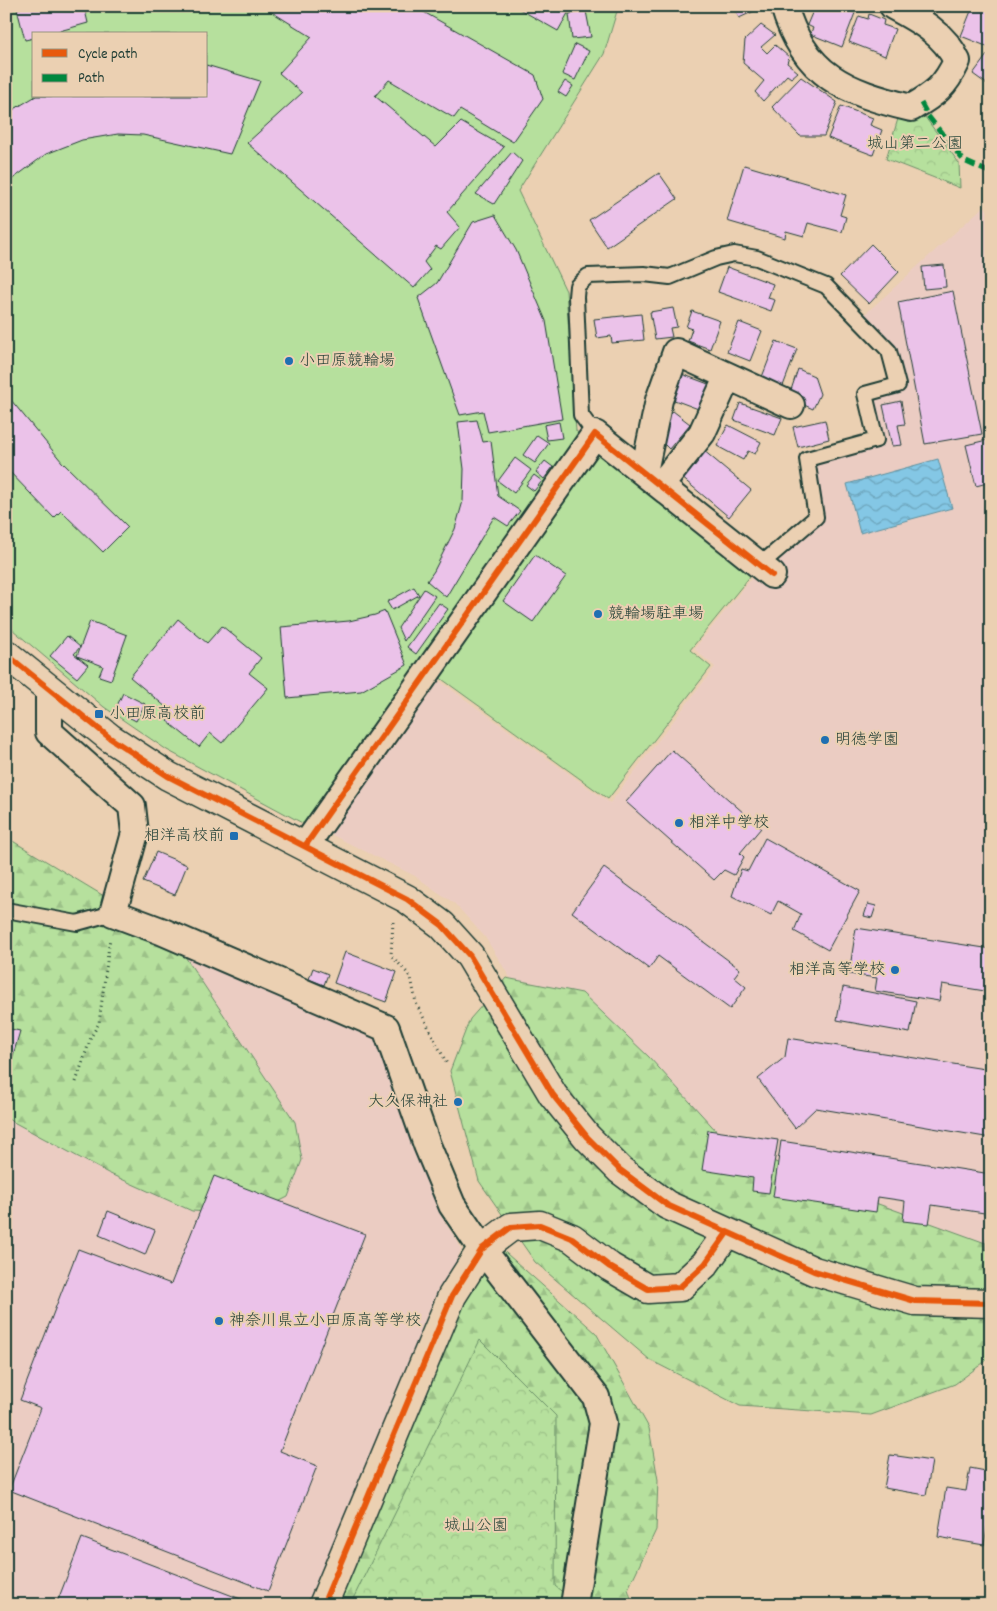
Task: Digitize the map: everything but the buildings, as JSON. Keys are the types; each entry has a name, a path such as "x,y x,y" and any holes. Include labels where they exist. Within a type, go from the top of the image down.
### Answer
{"street":[{"path":"784,6 797,42 808,59 822,73 839,83 881,101 911,108 935,95 949,78 957,61 951,47 939,34 893,6"},
{"path":"652,478 660,400 676,352 727,378 791,405"},
{"path":"652,478 702,433 727,378"},
{"path":"305,846 595,434 766,570"},
{"path":"6,654 110,738 168,776 407,899 442,925 470,956 553,1095 587,1137 620,1170 667,1205 814,1271 915,1301 991,1303"},
{"path":"49,689 49,732 132,806 135,833 113,913 170,935 386,1028 427,1145 452,1205 482,1249 596,1396 603,1423 574,1605"},
{"path":"323,1605 452,1296 482,1249 511,1227 540,1225 572,1238 610,1267 648,1289 680,1287 705,1264 727,1233"}],"lane":[{"path":"595,434 581,415 580,396 576,297 577,286 588,276 644,274 670,277 716,258 734,254 757,258 826,286 889,351 898,385 865,394 876,440 807,459 816,517 766,570"},
{"path":"6,910 77,923 113,913"}],"path":[{"path":"76,1082 90,1038 99,1023 113,913"},
{"path":"391,955 411,978 416,1002 447,1064"}],"shaded area":[{"name":"明徳学園","path":"984,206 991,214 991,1271 575,1083 485,937 455,904 415,876 326,832 434,677 610,803 715,667 694,649 757,572 822,519 812,464 881,445 871,397 901,389 863,316"},
{"name":"神奈川県立小田原高等学校","path":"6,922 126,929 375,1036 427,1171 441,1216 461,1250 314,1605 6,1605"}],"green space":[{"name":"小田原競輪場","path":"6,6 615,6 617,11 604,54 518,191 566,291 576,431 756,569 690,650 711,667 608,799 421,664 306,825 167,750 104,707 6,624"},
{"name":"城山第二公園","path":"919,109 959,163 960,188 886,159 900,112"},
{"path":"6,837 172,937 295,1122 302,1160 288,1197 254,1214 192,1211 108,1173 6,1118"},
{"path":"506,978 582,993 649,1057 721,1136 815,1181 991,1245 991,1357 955,1384 871,1415 740,1406 650,1360 535,1262 479,1181 450,1071 470,1019"},
{"path":"498,1246 596,1333 649,1428 658,1480 656,1530 628,1589 633,1605 331,1605 470,1285"},
{"name":"城山公園","path":"480,1340 556,1416 555,1586 578,1605 350,1605"}],"water":[{"path":"938,459 952,508 860,533 847,484"}],"marked path":[{"path":"921,103 928,116 964,161 991,173"}],"cycle path":[{"path":"305,846 595,434 772,575"},
{"path":"6,654 110,738 168,776 407,899 442,925 470,956 553,1095 587,1137 620,1170 667,1205 814,1271 915,1301 991,1303"},
{"path":"323,1605 452,1296 482,1249 511,1227 540,1225 572,1238 610,1267 648,1289 680,1287 705,1264 727,1233"}],"place":[{"name":"小田原競輪場","path":"289,361"},
{"name":"競輪場駐車場","path":"598,614"},
{"name":"小田原高校前","path":"99,714"},
{"name":"明徳学園","path":"825,740"},
{"name":"相洋中学校","path":"679,823"},
{"name":"相洋高校前","path":"234,836"},
{"name":"相洋高等学校","path":"895,970"},
{"name":"大久保神社","path":"458,1102"},
{"name":"神奈川県立小田原高等学校","path":"219,1321"}]}
